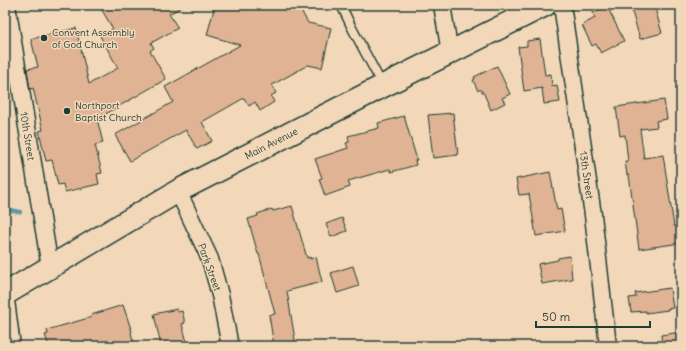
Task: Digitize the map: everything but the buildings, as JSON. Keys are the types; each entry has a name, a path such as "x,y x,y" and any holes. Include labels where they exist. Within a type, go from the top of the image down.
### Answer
{"main road":[{"name":"Main Avenue","path":"5,293 178,191 545,5"}],"street":[{"name":"10th Street","path":"7,5 50,267"},
{"path":"442,5 450,53"},
{"name":"13th Street","path":"562,5 593,215 608,346"},
{"name":"Park Street","path":"178,191 210,260 220,295 230,346"},
{"path":"5,293 12,346"}],"lane":[{"path":"341,5 383,86"}],"waterway":[{"path":"5,209 20,212"}],"place":[{"name":"Convent Assembly of God Church","path":"44,38"},
{"name":"Northport Baptist Church","path":"67,111"}]}
